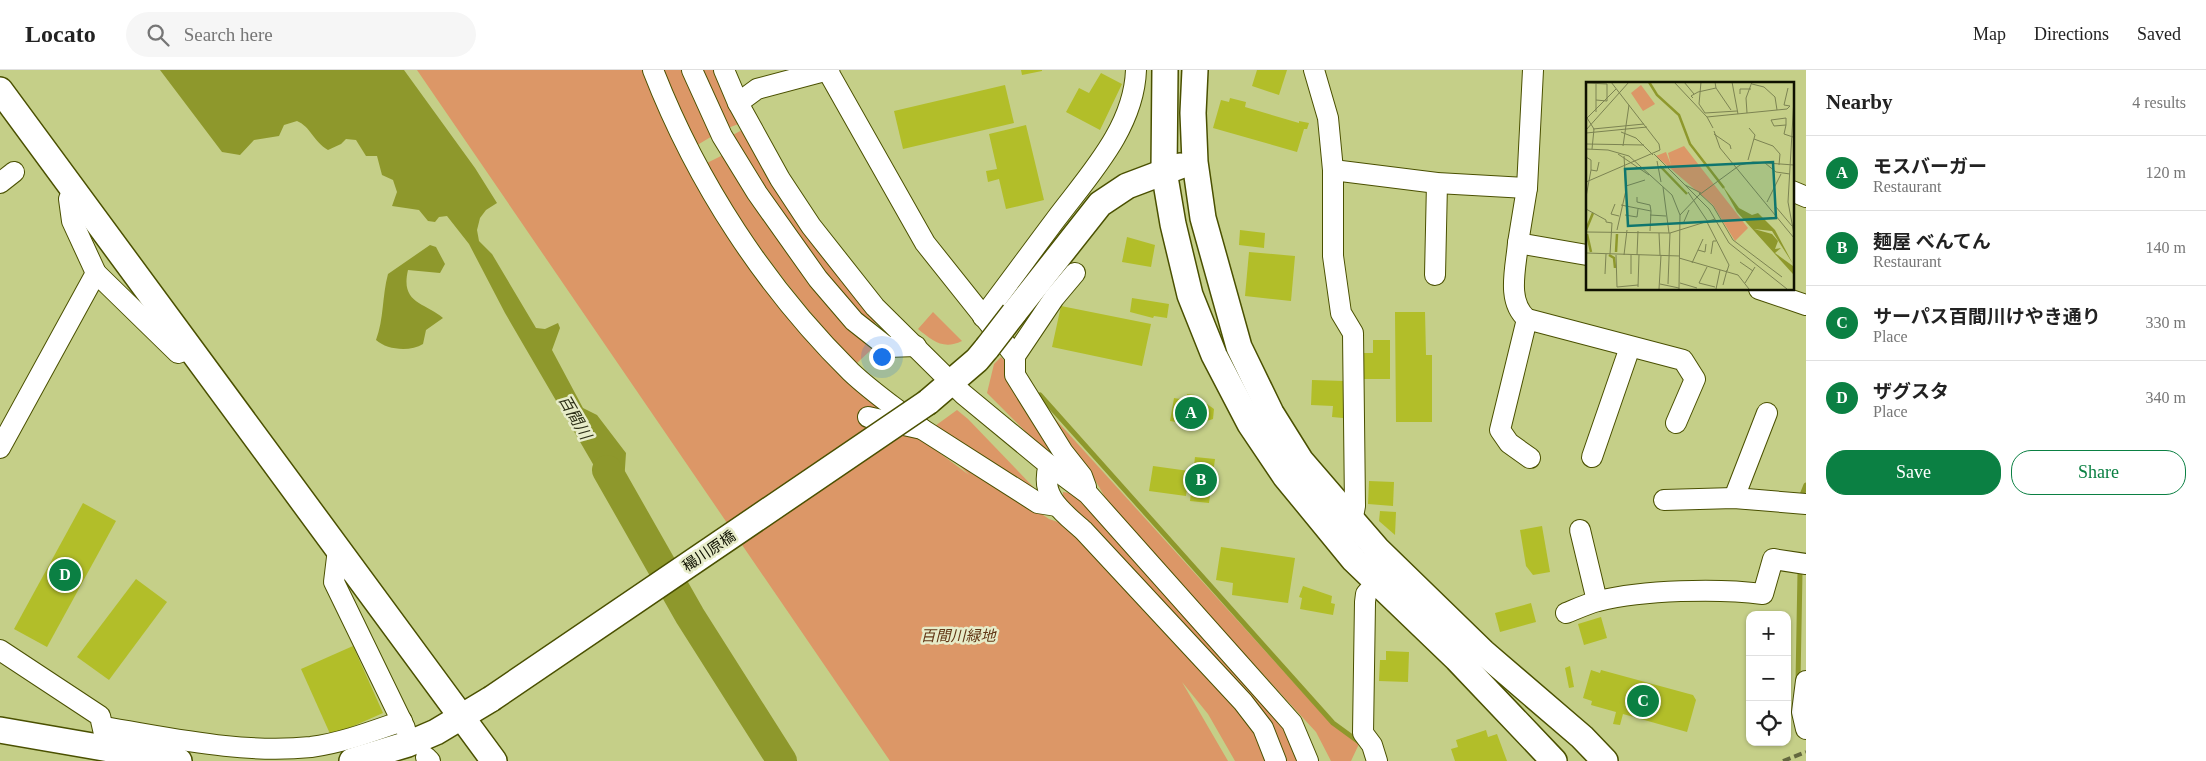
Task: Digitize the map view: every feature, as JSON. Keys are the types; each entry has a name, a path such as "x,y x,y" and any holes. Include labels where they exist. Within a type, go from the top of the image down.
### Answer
{"street":[{"path":"653,70 692,160 754,260 802,320 853,373 922,429 1038,503 1057,506"},
{"path":"692,70 722,136 757,193 818,279 854,321 887,347 916,346"},
{"path":"724,70 738,103 780,179 811,226 875,308 952,383 1049,465 1088,494 1292,723 1308,761"},
{"path":"738,103 757,89 827,70 926,243 1015,356"},
{"path":"983,317 1102,158 1119,129 1135,90 1136,70"},
{"path":"1165,70 1164,171 1173,224 1190,294 1214,355 1250,424 1285,476 1354,560 1457,659 1554,761"},
{"path":"1195,70 1193,113 1194,162 1203,218 1240,347 1271,413 1296,453 1352,522 1483,652 1582,737 1605,761"},
{"path":"1314,70 1328,118 1334,170 1333,256 1341,313 1353,333 1355,506 1352,522"},
{"path":"1533,70 1527,188 1518,243 1514,296 1518,312 1527,319 1684,360 1695,379 1676,423"},
{"path":"0,90 192,348 494,761"},
{"name":"穝川原橋","path":"352,761 408,744 436,732 491,699 928,402 952,383 987,348 1100,204 1127,186 1164,171 1194,162"},
{"path":"1334,170 1437,182 1527,188"},
{"path":"1435,275 1437,182"},
{"path":"73,190 69,199 72,220 96,273 178,353 192,348"},
{"path":"1794,192 1806,197"},
{"path":"1518,243 1586,256"},
{"path":"1075,272 1054,298 1015,356 1015,375 1063,452 1082,476 1088,494"},
{"path":"0,448 96,273"},
{"path":"1762,290 1806,305"},
{"path":"1527,319 1500,430 1509,443 1530,458"},
{"path":"1592,457 1630,347"},
{"path":"1734,498 1767,413"},
{"path":"868,417 922,429"},
{"path":"1049,465 1045,477 1046,487 1057,506 1084,531 1243,702 1263,728 1276,761"},
{"path":"1664,500 1734,498 1806,504"},
{"path":"1580,530 1598,601"},
{"path":"108,746 282,749 313,746 404,724 334,582 338,549"},
{"path":"1566,613 1598,601 1634,595 1733,590 1763,594 1773,559 1806,564"},
{"path":"1377,582 1366,594 1364,602 1363,733 1372,745 1377,761"},
{"path":"0,650 100,716 108,746"},
{"path":"1806,693 1802,712 1806,729"},
{"path":"0,730 108,746 179,761"}],"green space":[{"name":"百間川緑地","path":"417,70 648,70 712,205 917,436 969,475 946,452 948,450 1049,519 1070,526 1239,705 1270,761 1235,761 1208,714 1182,682 1228,761 890,761"},
{"path":"659,70 683,70 714,135 694,147"},
{"path":"699,70 714,70 723,92 741,123 728,128"},
{"path":"742,130 775,183 877,322 873,326 816,267 731,136"},
{"path":"727,153 873,348 856,364 814,317 775,268 721,191 705,164"},
{"path":"933,312 962,341 949,345 938,343 918,329"},
{"path":"1001,357 1008,364 1061,462 1041,447 987,393 994,364"},
{"path":"1038,400 1324,716 1359,744 1351,761 1331,761 1316,732 1110,508 1086,466"},
{"path":"957,410 968,419 1039,493 935,426"},
{"path":"1063,492 1070,493 1083,503 1286,731 1300,761 1286,761 1083,521 1063,496"}],"water":[{"path":"160,70 404,70 475,168 497,203 486,210 480,218 477,230 479,241 492,254 536,328 545,329 558,323 560,328 552,350 583,408 597,415 626,453 624,483 634,505 618,507 505,313 469,244 447,216 439,217 435,222 428,221 419,210 392,206 397,192 393,180 382,175 377,156 366,156 356,140 346,139 341,144 328,150 319,143 306,127 297,121 284,125 279,136 254,140 240,155 222,152"},
{"path":"430,245 436,247 445,264 440,273 408,270 406,281 411,296 416,301 443,318 426,330 423,344 418,347 399,349 386,346 376,340 388,274"}],"building":[{"path":"1021,70 1042,70 1042,71 1022,75"},
{"path":"1257,70 1287,70 1279,95 1252,86"},
{"path":"1101,73 1122,84 1100,130 1066,112 1079,88 1089,93"},
{"path":"1005,85 1014,123 903,149 894,111"},
{"path":"1230,98 1246,102 1245,107 1299,123 1299,121 1309,123 1307,129 1304,129 1297,152 1213,128 1221,100 1229,102"},
{"path":"1026,125 1044,200 1006,209 999,179 988,182 986,171 997,169 989,134"},
{"path":"1240,230 1265,233 1264,248 1239,245"},
{"path":"1127,237 1155,245 1151,267 1122,262"},
{"path":"1249,252 1295,256 1291,301 1245,296"},
{"path":"1132,298 1169,304 1167,318 1154,316 1153,318 1130,312"},
{"path":"1061,306 1151,324 1142,366 1052,347"},
{"path":"1395,312 1425,312 1426,355 1432,355 1432,422 1396,422"},
{"path":"1373,340 1390,340 1390,379 1361,379 1361,353 1373,353"},
{"path":"1312,380 1345,381 1343,418 1332,417 1333,406 1311,405"},
{"path":"1187,394 1195,395 1194,402 1207,404 1214,409 1213,419 1204,422 1198,429 1187,427 1188,424 1170,421 1174,398 1186,400"},
{"path":"1195,457 1215,459 1209,503 1190,501"},
{"path":"1153,466 1189,471 1186,496 1149,491"},
{"path":"1369,481 1394,482 1393,506 1368,504"},
{"path":"83,503 116,521 47,647 14,629"},
{"path":"1380,511 1396,512 1395,535 1379,521"},
{"path":"1542,526 1550,572 1533,575 1526,566 1520,530"},
{"path":"1221,547 1295,558 1288,603 1232,595 1233,583 1216,580"},
{"path":"136,579 167,602 109,680 77,657"},
{"path":"1303,586 1332,596 1331,603 1335,604 1333,615 1300,609 1302,598 1299,597"},
{"path":"1531,603 1536,622 1500,632 1495,613"},
{"path":"1601,617 1607,638 1584,645 1578,624"},
{"path":"353,646 383,713 331,736 301,669"},
{"path":"1386,651 1409,652 1408,682 1379,681 1380,660 1386,660"},
{"path":"1570,666 1574,687 1569,688 1565,668"},
{"path":"1591,670 1600,673 1601,670 1693,695 1696,700 1687,732 1623,714 1620,725 1613,724 1616,712 1591,705 1592,701 1583,698"},
{"path":"1486,730 1488,737 1497,734 1507,761 1455,761 1451,749 1458,747 1456,740"}],"waterway":[{"path":"1040,395 1333,723 1359,742"},
{"name":"百間川","path":"607,470 690,616 782,761"},
{"path":"1802,495 1806,485"},
{"path":"1798,681 1800,572"}],"railway":[{"path":"1783,761 1806,752"}],"place":[{"name":"モスバーガー","path":"1191,413"},
{"name":"麺屋 べんてん","path":"1201,480"},
{"name":"ザグスタ","path":"65,575"},
{"name":"サーパス百間川けやき通り","path":"1643,701"}]}
